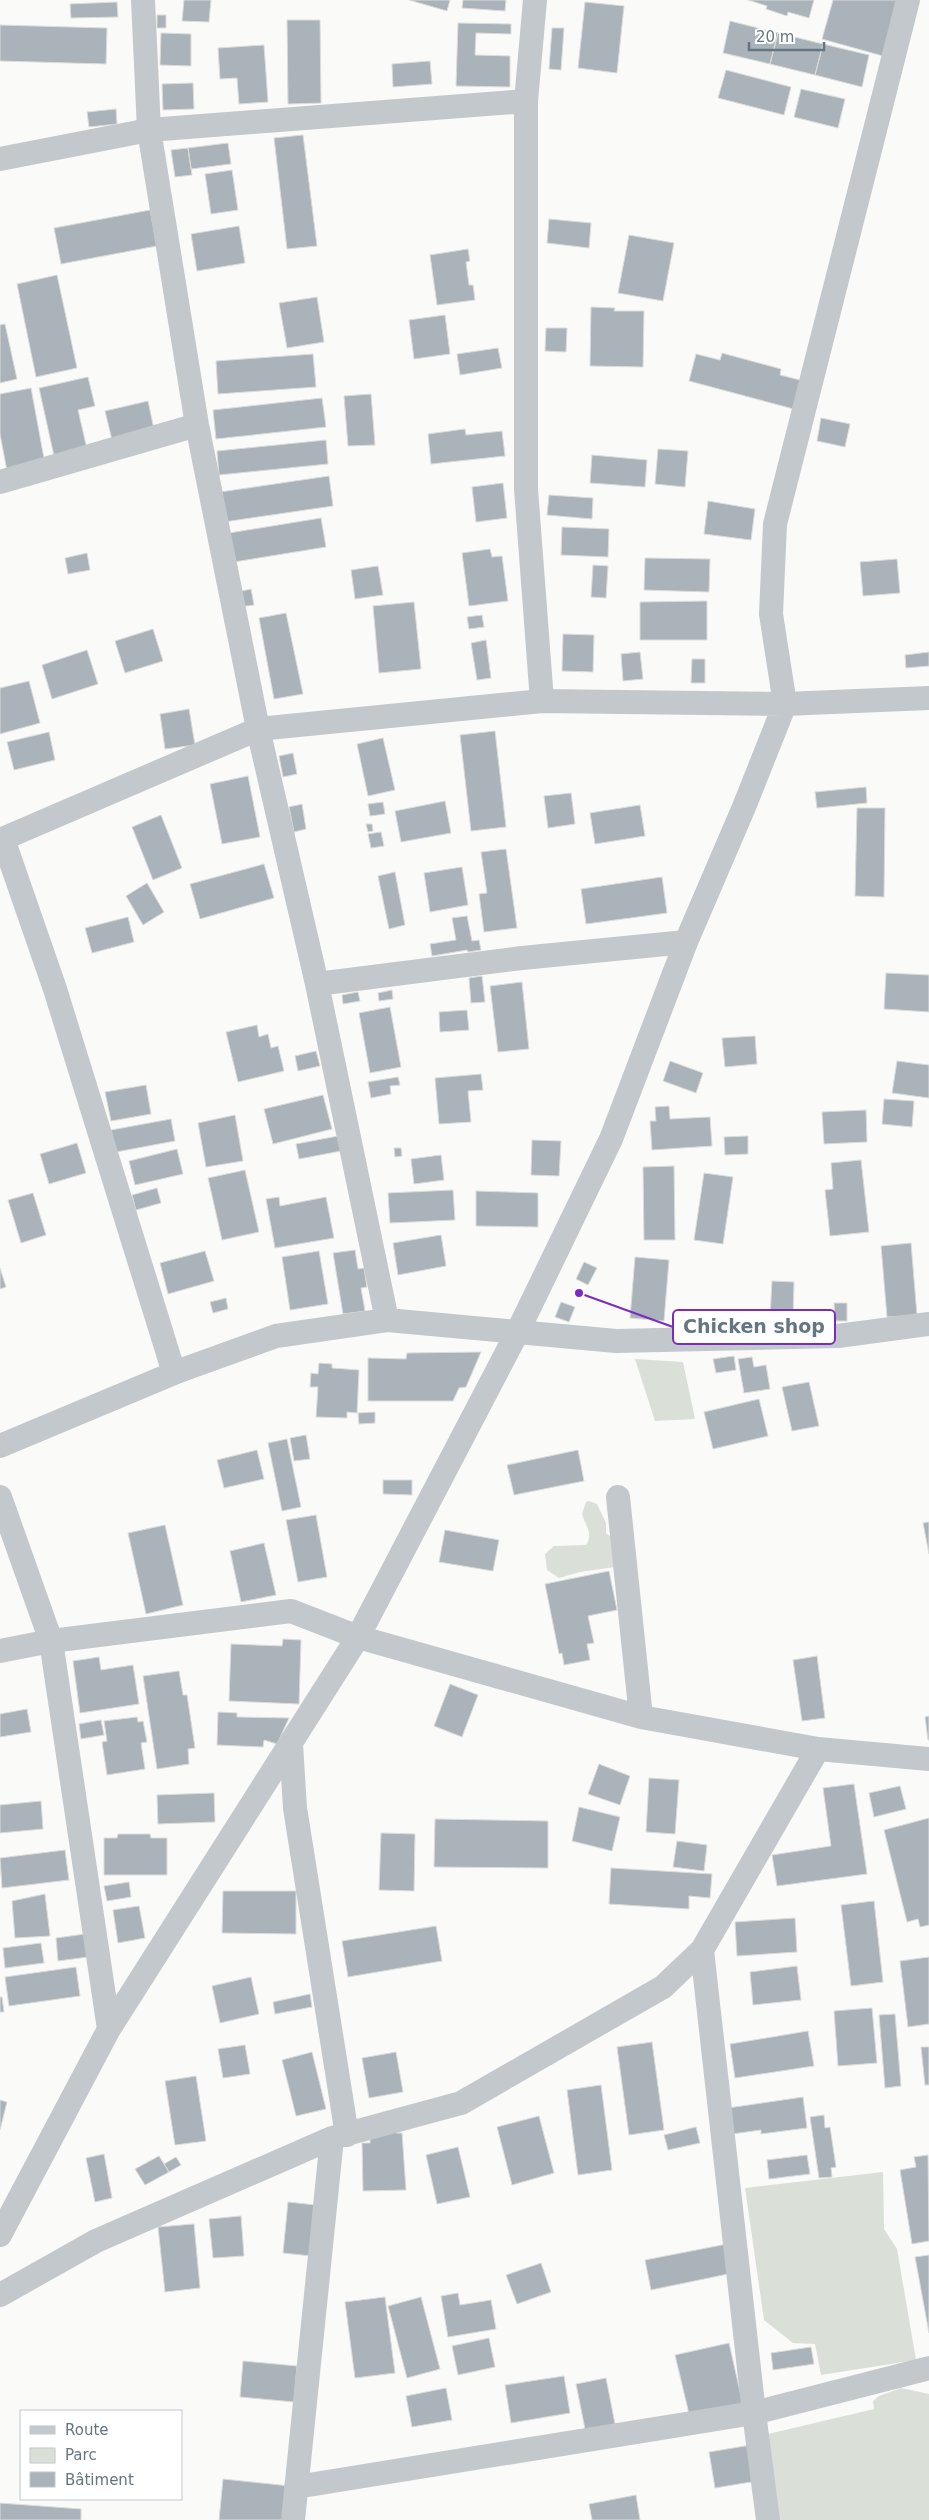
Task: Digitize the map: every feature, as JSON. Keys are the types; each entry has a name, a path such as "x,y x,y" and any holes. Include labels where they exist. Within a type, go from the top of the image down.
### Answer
{"street":[{"path":"143,0 149,130 197,425 258,728 317,984 388,1320"},
{"path":"535,0 526,101 526,489 542,701"},
{"path":"0,2236 109,2029 358,1637 518,1331 611,1139 686,942 744,807 785,704 771,614 775,524 908,0"},
{"path":"0,159 149,130 526,101"},
{"path":"0,482 197,425"},
{"path":"174,1373 54,989 1,840 258,728 542,701 785,704 929,698"},
{"path":"317,984 522,958 686,942"},
{"path":"0,1446 174,1373 276,1336 388,1320 616,1341 838,1336 929,1324"},
{"path":"0,1497 51,1642 109,2029"},
{"path":"618,1497 641,1717"},
{"path":"0,1651 51,1642 291,1610 358,1637 641,1717 818,1749 929,1760"},
{"path":"291,1744 295,1808 340,2136 293,2520"},
{"path":"0,2295 96,2241 340,2136 460,2103 663,1987 702,1950 818,1749"},
{"path":"702,1950 754,2413 768,2520"},
{"path":"296,2487 754,2413 929,2368"}],"green space":[{"path":"635,1359 683,1362 695,1419 655,1421"},
{"path":"589,1501 597,1504 606,1523 606,1533 615,1540 615,1567 580,1572 559,1578 547,1570 545,1554 554,1546 586,1545 589,1533 582,1514 586,1502"},
{"path":"883,2172 884,2229 897,2249 916,2360 821,2375 815,2344 793,2343 764,2320 745,2188"},
{"path":"901,2388 929,2394 929,2520 778,2520 768,2434 874,2409 873,2401 879,2396"}],"building":[{"path":"184,0 211,0 209,22 182,21"},
{"path":"409,0 450,0 447,11"},
{"path":"463,0 506,0 505,11 462,8"},
{"path":"748,0 814,0 809,18 788,12 787,16 766,9 767,6"},
{"path":"833,0 898,0 883,56 822,39"},
{"path":"117,2 118,17 71,18 70,4"},
{"path":"585,2 624,6 617,73 578,68"},
{"path":"157,15 166,15 166,28 157,28"},
{"path":"287,20 320,20 321,103 288,104"},
{"path":"730,21 778,33 770,64 723,53"},
{"path":"458,23 511,24 511,34 476,33 475,55 510,56 510,87 456,86"},
{"path":"0,25 107,28 106,64 0,61"},
{"path":"552,28 564,28 561,70 549,69"},
{"path":"161,33 191,34 191,66 160,65"},
{"path":"778,33 823,44 815,75 770,64"},
{"path":"823,44 869,55 862,87 815,75"},
{"path":"264,45 268,102 239,104 237,78 220,79 218,48"},
{"path":"430,61 432,84 393,87 392,64"},
{"path":"726,70 791,87 784,115 718,98"},
{"path":"193,83 194,109 163,110 162,84"},
{"path":"801,89 845,99 838,128 794,117"},
{"path":"116,109 117,124 89,127 87,112"},
{"path":"303,135 317,246 287,249 274,138"},
{"path":"228,143 231,164 191,169 188,148"},
{"path":"188,148 192,175 175,177 171,150"},
{"path":"232,170 238,210 211,214 205,174"},
{"path":"150,210 157,246 61,264 54,228"},
{"path":"549,219 591,223 589,248 547,243"},
{"path":"239,226 245,263 197,271 191,234"},
{"path":"629,235 674,243 663,301 618,293"},
{"path":"468,249 470,261 466,262 469,285 473,285 475,300 437,305 430,255"},
{"path":"57,275 77,368 36,377 17,284"},
{"path":"317,297 324,342 287,348 279,303"},
{"path":"591,307 615,308 614,311 644,311 643,367 590,366"},
{"path":"445,315 450,354 414,359 409,320"},
{"path":"5,324 17,379 0,383 0,325"},
{"path":"546,328 567,328 566,352 545,351"},
{"path":"498,348 502,368 460,375 457,354"},
{"path":"722,353 781,369 780,375 808,382 801,411 689,381 696,354 720,360"},
{"path":"313,354 316,387 218,394 216,361"},
{"path":"88,377 95,406 78,410 87,449 54,456 39,388"},
{"path":"31,388 45,464 7,471 0,434 0,394"},
{"path":"371,394 375,445 348,446 344,396"},
{"path":"322,398 326,427 216,439 213,410"},
{"path":"148,401 155,434 113,444 105,411"},
{"path":"821,418 850,424 845,447 817,441"},
{"path":"465,429 466,435 502,431 505,456 431,464 428,434"},
{"path":"326,440 328,464 219,475 217,451"},
{"path":"658,449 688,451 685,487 655,484"},
{"path":"592,455 647,460 645,487 590,483"},
{"path":"329,476 333,506 224,522 220,492"},
{"path":"503,483 507,518 476,522 472,487"},
{"path":"549,495 593,498 592,519 547,515"},
{"path":"708,501 755,509 751,540 704,534"},
{"path":"321,518 326,547 234,562 229,533"},
{"path":"562,527 609,529 608,557 561,555"},
{"path":"490,549 492,557 502,556 508,601 469,606 462,553"},
{"path":"87,553 90,570 68,574 65,558"},
{"path":"645,558 710,559 709,592 644,590"},
{"path":"897,559 900,593 863,596 860,562"},
{"path":"593,565 608,566 606,598 591,597"},
{"path":"378,566 383,595 355,599 351,570"},
{"path":"251,589 254,605 239,607 237,592"},
{"path":"707,601 707,640 640,640 640,602"},
{"path":"414,602 421,669 379,673 373,606"},
{"path":"286,613 303,694 274,699 259,618"},
{"path":"482,615 484,627 469,629 467,617"},
{"path":"153,629 163,661 125,673 115,641"},
{"path":"563,634 594,635 593,672 562,671"},
{"path":"486,640 491,678 477,680 471,643"},
{"path":"87,650 98,684 52,699 42,665"},
{"path":"640,652 643,679 623,681 621,654"},
{"path":"929,652 929,666 906,668 905,655"},
{"path":"692,659 705,659 705,683 691,683"},
{"path":"29,681 40,723 0,734 0,688"},
{"path":"189,709 195,745 165,749 160,714"},
{"path":"495,731 506,827 471,831 460,735"},
{"path":"49,732 55,760 14,770 7,742"},
{"path":"383,738 395,790 368,796 357,744"},
{"path":"293,753 297,774 283,777 279,756"},
{"path":"248,776 260,837 222,844 210,784"},
{"path":"866,787 867,803 817,808 815,792"},
{"path":"571,793 575,824 548,828 544,796"},
{"path":"445,801 451,833 401,842 395,811"},
{"path":"383,802 385,814 370,816 368,804"},
{"path":"302,804 306,829 294,832 289,807"},
{"path":"640,805 645,836 595,844 590,813"},
{"path":"857,808 885,808 884,897 855,896"},
{"path":"161,815 182,868 153,880 132,827"},
{"path":"366,824 372,824 373,831 368,832"},
{"path":"381,832 384,846 371,848 368,834"},
{"path":"506,849 517,928 484,932 479,894 487,893 481,852"},
{"path":"264,864 274,898 200,919 190,884"},
{"path":"462,867 468,905 430,912 424,873"},
{"path":"395,872 405,925 389,929 378,876"},
{"path":"662,877 667,913 586,924 581,889"},
{"path":"147,883 164,912 143,925 126,896"},
{"path":"467,916 472,941 479,940 481,950 468,952 467,950 432,956 430,944 456,940 452,918"},
{"path":"128,917 134,942 92,953 85,928"},
{"path":"886,973 929,975 929,1012 884,1009"},
{"path":"482,976 485,1002 471,1003 469,978"},
{"path":"522,982 529,1049 498,1052 490,986"},
{"path":"392,990 393,999 379,1001 378,993"},
{"path":"358,992 360,1001 343,1004 342,995"},
{"path":"390,1007 401,1067 370,1073 359,1013"},
{"path":"467,1010 469,1030 440,1032 439,1012"},
{"path":"257,1025 259,1037 268,1034 271,1048 278,1046 284,1071 238,1082 226,1032"},
{"path":"755,1036 757,1064 725,1067 722,1038"},
{"path":"316,1051 320,1066 298,1071 295,1056"},
{"path":"670,1061 703,1073 696,1093 663,1081"},
{"path":"897,1061 929,1065 929,1098 892,1093"},
{"path":"481,1074 483,1090 468,1091 471,1122 439,1124 435,1078"},
{"path":"398,1077 400,1085 390,1086 391,1094 371,1098 368,1082"},
{"path":"146,1085 151,1114 111,1121 105,1092"},
{"path":"323,1095 332,1129 273,1144 264,1109"},
{"path":"884,1099 914,1101 912,1127 882,1124"},
{"path":"669,1106 670,1119 710,1117 712,1146 652,1150 650,1121 656,1121 655,1107"},
{"path":"866,1110 867,1142 824,1144 822,1112"},
{"path":"235,1115 243,1161 206,1167 198,1123"},
{"path":"171,1119 175,1141 116,1152 111,1130"},
{"path":"338,1136 341,1151 299,1159 296,1144"},
{"path":"748,1136 748,1154 725,1155 724,1137"},
{"path":"532,1140 561,1141 559,1176 531,1175"},
{"path":"77,1143 86,1173 49,1184 40,1154"},
{"path":"394,1148 401,1148 402,1156 395,1157"},
{"path":"177,1149 183,1174 135,1185 129,1161"},
{"path":"441,1155 444,1180 414,1184 411,1159"},
{"path":"861,1160 869,1232 830,1236 825,1190 833,1189 831,1163"},
{"path":"674,1166 675,1240 644,1240 643,1167"},
{"path":"245,1170 259,1232 222,1240 208,1178"},
{"path":"704,1173 733,1177 723,1244 694,1240"},
{"path":"157,1188 161,1203 136,1210 132,1195"},
{"path":"453,1190 455,1220 390,1223 388,1193"},
{"path":"476,1191 538,1193 538,1227 476,1226"},
{"path":"33,1193 46,1235 21,1243 8,1200"},
{"path":"279,1197 280,1206 326,1197 334,1238 275,1248 266,1199"},
{"path":"441,1235 446,1266 398,1275 393,1243"},
{"path":"911,1243 917,1315 887,1317 881,1246"},
{"path":"355,1250 358,1269 364,1268 367,1287 361,1288 365,1311 343,1314 333,1253"},
{"path":"205,1251 214,1281 168,1294 160,1263"},
{"path":"319,1251 328,1304 290,1310 282,1257"},
{"path":"635,1257 669,1260 664,1321 630,1318"},
{"path":"584,1262 597,1268 588,1285 576,1279"},
{"path":"0,1268 6,1287 0,1289"},
{"path":"772,1281 794,1282 793,1319 770,1318"},
{"path":"226,1298 228,1309 213,1313 210,1302"},
{"path":"561,1302 575,1307 569,1322 555,1317"},
{"path":"834,1303 847,1303 847,1321 835,1321"},
{"path":"481,1352 466,1387 459,1388 453,1401 368,1401 368,1358 406,1359 407,1353"},
{"path":"734,1356 736,1370 716,1373 713,1359"},
{"path":"752,1357 754,1367 766,1365 770,1389 744,1393 738,1359"},
{"path":"319,1363 332,1364 332,1368 359,1370 357,1413 347,1412 347,1418 316,1417 318,1387 310,1387 311,1373 318,1374"},
{"path":"809,1382 819,1426 792,1431 782,1387"},
{"path":"759,1399 768,1436 713,1449 704,1412"},
{"path":"375,1412 375,1423 359,1424 358,1413"},
{"path":"306,1435 310,1459 294,1461 290,1438"},
{"path":"287,1439 301,1507 282,1511 268,1443"},
{"path":"257,1450 264,1479 224,1488 217,1460"},
{"path":"578,1450 584,1481 514,1495 507,1465"},
{"path":"383,1480 412,1480 412,1495 383,1494"},
{"path":"316,1515 327,1577 298,1582 286,1520"},
{"path":"929,1522 929,1554 923,1523"},
{"path":"165,1525 183,1605 146,1614 128,1533"},
{"path":"445,1530 499,1540 493,1571 439,1562"},
{"path":"264,1543 276,1595 241,1602 230,1551"},
{"path":"609,1571 617,1610 588,1616 594,1643 587,1644 590,1660 564,1665 562,1653 559,1654 545,1584"},
{"path":"283,1639 301,1640 299,1704 229,1701 231,1644 282,1646"},
{"path":"817,1656 825,1718 802,1721 793,1660"},
{"path":"99,1657 101,1670 133,1665 139,1704 80,1713 73,1661"},
{"path":"179,1671 183,1695 187,1695 195,1748 188,1749 189,1764 157,1769 143,1676"},
{"path":"450,1684 478,1695 462,1737 434,1726"},
{"path":"27,1709 31,1732 0,1737 0,1714"},
{"path":"218,1712 237,1713 237,1717 289,1718 277,1744 264,1740 263,1747 217,1745"},
{"path":"929,1716 929,1740 928,1740 925,1717"},
{"path":"137,1717 138,1722 143,1721 147,1742 141,1743 145,1769 107,1775 102,1742 107,1741 104,1721"},
{"path":"101,1720 104,1735 81,1739 79,1724"},
{"path":"599,1764 630,1776 620,1805 588,1794"},
{"path":"649,1778 679,1780 675,1834 646,1832"},
{"path":"854,1784 867,1874 777,1886 772,1855 831,1846 823,1788"},
{"path":"900,1786 906,1809 874,1817 869,1793"},
{"path":"214,1793 215,1822 158,1824 157,1795"},
{"path":"41,1801 43,1829 0,1833 0,1805"},
{"path":"579,1807 620,1817 612,1851 572,1841"},
{"path":"929,1818 929,1925 920,1927 918,1919 907,1922 884,1830"},
{"path":"435,1819 548,1821 548,1868 434,1867"},
{"path":"381,1833 415,1834 414,1891 379,1890"},
{"path":"118,1834 150,1834 151,1838 167,1838 167,1875 104,1875 104,1838 117,1838"},
{"path":"677,1841 707,1845 704,1871 673,1867"},
{"path":"65,1850 69,1880 2,1888 0,1858"},
{"path":"611,1868 712,1874 710,1898 689,1896 689,1909 609,1904"},
{"path":"129,1882 131,1897 107,1901 104,1886"},
{"path":"223,1891 296,1891 296,1934 222,1933"},
{"path":"45,1894 50,1936 15,1938 12,1901"},
{"path":"874,1901 883,1982 851,1986 841,1905"},
{"path":"139,1906 145,1938 118,1943 113,1910"},
{"path":"795,1918 797,1952 737,1956 735,1922"},
{"path":"436,1926 442,1961 348,1977 342,1941"},
{"path":"85,1934 88,1957 58,1961 56,1938"},
{"path":"41,1943 44,1963 5,1968 3,1948"},
{"path":"929,1957 929,2024 908,2027 900,1961"},
{"path":"797,1966 801,2000 753,2005 750,1972"},
{"path":"76,1967 80,1996 9,2006 5,1977"},
{"path":"251,1977 259,2014 220,2023 212,1986"},
{"path":"310,1994 312,2007 275,2014 273,2002"},
{"path":"0,1997 2,1997 4,2012 0,2012"},
{"path":"872,2008 877,2063 838,2066 834,2011"},
{"path":"895,2014 901,2086 885,2088 879,2015"},
{"path":"808,2031 814,2066 735,2078 730,2044"},
{"path":"652,2042 664,2130 629,2135 617,2047"},
{"path":"245,2045 250,2074 223,2078 218,2049"},
{"path":"921,2047 929,2047 929,2085 925,2085"},
{"path":"312,2052 326,2109 296,2116 282,2060"},
{"path":"396,2052 403,2092 369,2098 362,2058"},
{"path":"196,2076 206,2141 175,2145 165,2081"},
{"path":"601,2085 612,2170 578,2175 567,2090"},
{"path":"803,2097 807,2128 761,2134 761,2130 732,2134 728,2108"},
{"path":"0,2100 7,2102 0,2130"},
{"path":"824,2115 825,2128 830,2127 836,2167 831,2168 832,2177 819,2178 810,2117"},
{"path":"539,2116 554,2173 512,2185 497,2127"},
{"path":"696,2127 700,2143 668,2150 664,2135"},
{"path":"370,2129 396,2129 396,2133 402,2133 406,2190 363,2191 362,2143 370,2143"},
{"path":"458,2147 470,2197 437,2204 426,2155"},
{"path":"104,2154 112,2198 95,2202 86,2158"},
{"path":"807,2155 810,2174 769,2179 767,2160"},
{"path":"928,2155 929,2241 912,2244 900,2170 916,2167 914,2157"},
{"path":"159,2156 169,2172 145,2185 135,2169"},
{"path":"176,2157 181,2165 169,2172 164,2164"},
{"path":"288,2202 316,2205 311,2256 283,2253"},
{"path":"241,2216 244,2256 213,2258 209,2219"},
{"path":"194,2224 200,2288 165,2292 158,2227"},
{"path":"727,2244 733,2273 651,2290 645,2260"},
{"path":"929,2255 929,2333 915,2257"},
{"path":"541,2263 551,2292 517,2304 506,2275"},
{"path":"458,2293 460,2305 491,2300 496,2329 448,2337 441,2296"},
{"path":"385,2297 395,2373 355,2378 345,2302"},
{"path":"421,2297 440,2369 407,2378 388,2306"},
{"path":"489,2338 495,2367 458,2375 452,2346"},
{"path":"729,2343 743,2405 690,2418 675,2355"},
{"path":"811,2347 814,2364 773,2370 771,2353"},
{"path":"243,2361 297,2366 294,2402 240,2397"},
{"path":"564,2376 570,2413 511,2423 505,2385"},
{"path":"606,2378 616,2429 586,2434 576,2384"},
{"path":"446,2388 452,2420 412,2427 406,2396"},
{"path":"751,2445 757,2481 715,2488 709,2452"},
{"path":"223,2479 290,2486 286,2520 219,2520"},
{"path":"636,2495 640,2520 592,2520 589,2504"},
{"path":"0,2503 81,2509 81,2520 0,2520"}],"place":[{"name":"Chicken shop","path":"579,1293"}]}
